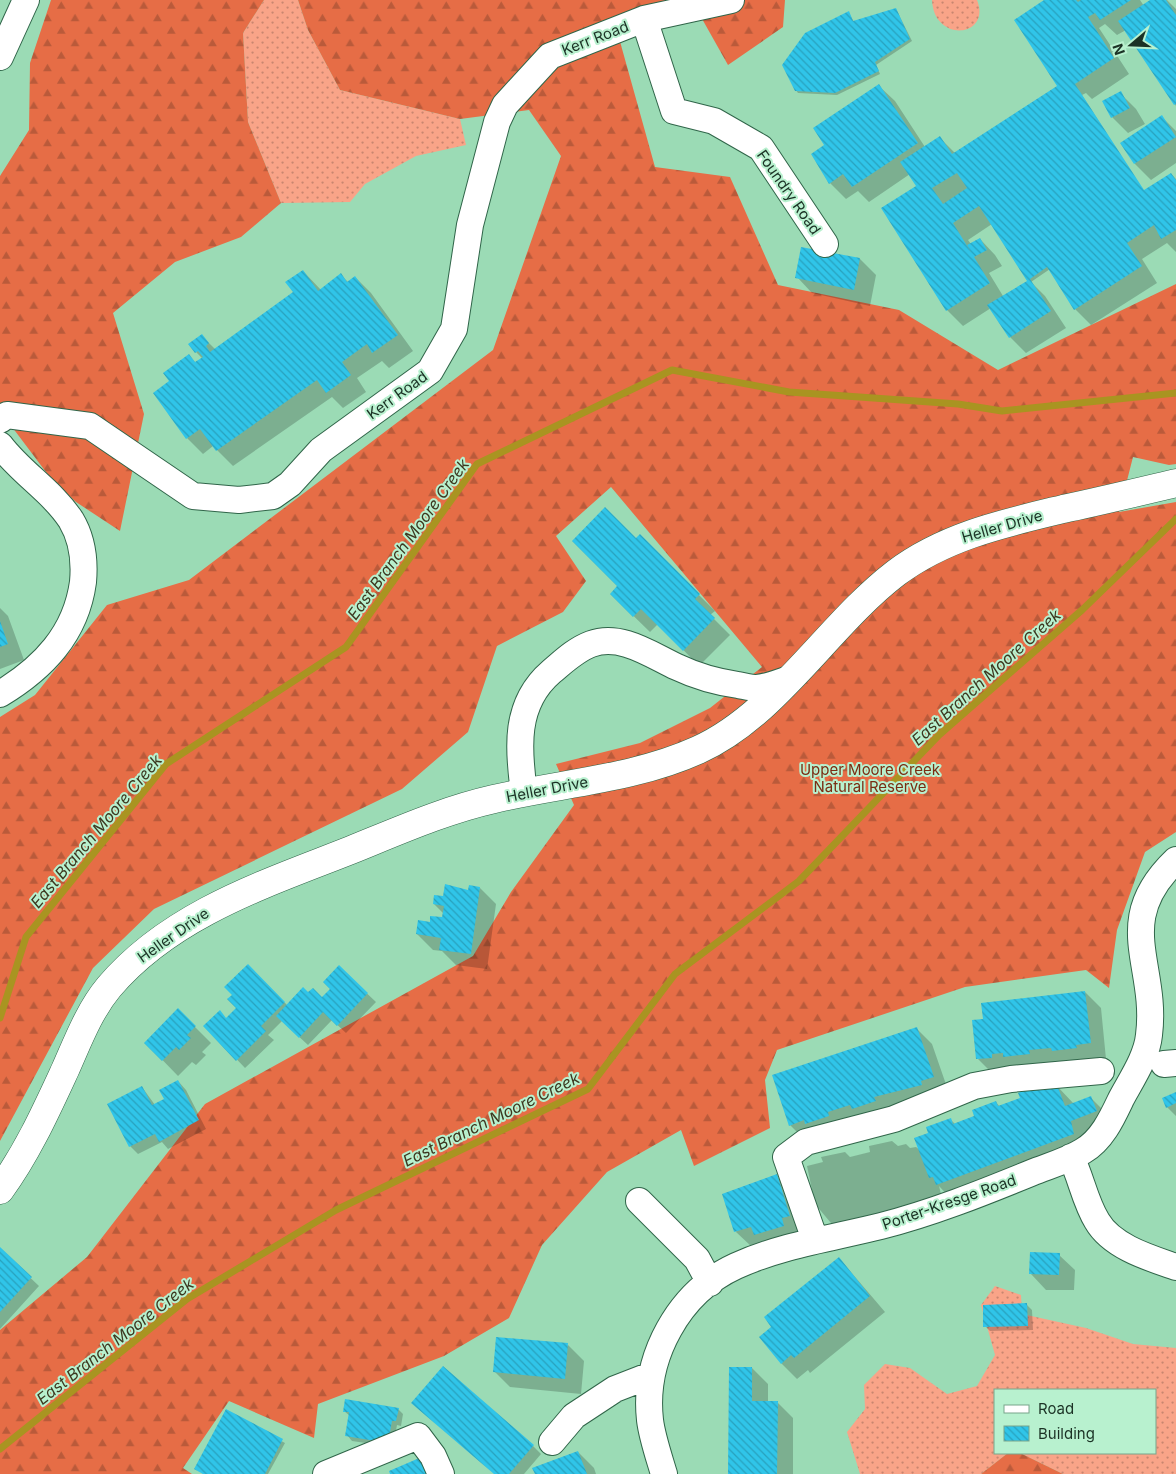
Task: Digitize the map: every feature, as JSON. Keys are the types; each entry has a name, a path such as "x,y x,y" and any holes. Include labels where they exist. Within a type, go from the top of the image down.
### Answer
{"main road":[{"name":"Heller Drive","path":"0,1190 32,1140 89,1017 108,989 134,960 156,943 208,909 442,814 524,792 642,770 699,750 739,725 863,601 898,572 927,554 959,538 994,525 1176,483"}],"street":[{"path":"0,57 26,0"},
{"name":"Kerr Road","path":"0,420 7,415 90,426 193,496 239,500 273,496 290,484 321,450 430,371 454,329 470,225 497,122 505,105 550,56 644,19 731,0"},
{"name":"Foundry Road","path":"644,19 674,112 714,122 761,148 825,244"},
{"path":"0,445 28,477 55,500 71,521 82,547 85,562 81,595 75,617 60,643 40,666 0,694"},
{"path":"524,792 519,757 520,731 526,703 547,676 570,656 592,644 614,642 634,645 677,667 716,681 756,688 786,680"},
{"name":"Porter-Kresge Road","path":"664,1474 650,1420 651,1375 660,1349 674,1320 687,1302 710,1283 737,1266 815,1240 881,1226 934,1210 1071,1157 1084,1151 1100,1136 1133,1075 1149,1038 1151,1011 1143,967 1139,932 1140,924 1143,907 1152,887 1176,860"},
{"path":"815,1240 786,1157 795,1148 806,1142 899,1118 974,1086 1011,1079 1101,1071"},
{"path":"1071,1157 1097,1222 1112,1237 1138,1252 1176,1267"},
{"path":"639,1201 697,1259 710,1283"},
{"path":"552,1442 574,1416 616,1388 651,1375"},
{"path":"326,1474 418,1436 433,1456 441,1474"}],"shaded area":[{"path":"0,0 1176,0 1176,1474 0,1474"},
{"path":"264,0 298,0 308,30 340,90 460,119 466,145 416,156 365,184 350,202 281,203 248,122 243,33"},
{"path":"932,0 977,0 979,12 977,22 970,28 961,30 951,29 942,24 935,14"},
{"path":"995,1286 1021,1295 1022,1314 1086,1328 1133,1344 1176,1348 1176,1474 1063,1474 1022,1454 1156,1454 1156,1389 994,1389 994,1454 1007,1454 981,1474 860,1474 847,1432 865,1409 864,1385 885,1364 910,1368 947,1394 977,1386 995,1355 981,1305"}],"green space":[{"path":"51,0 264,0 243,33 248,122 281,203 241,237 175,262 113,313 144,414 120,531 76,502 52,480 0,411 0,176 29,130 30,63"},
{"name":"Upper Moore Creek Natural Reserve","path":"298,0 785,0 783,27 728,65 692,1 614,20 655,167 730,177 778,285 899,310 998,370 1176,284 1176,464 1169,465 1133,457 1119,512 1176,502 1176,832 1145,852 1117,930 1109,988 1086,970 965,987 777,1050 765,1080 770,1128 694,1166 681,1130 607,1172 542,1245 509,1318 444,1356 318,1404 314,1438 229,1401 183,1468 192,1474 0,1474 0,1330 87,1257 205,1104 473,956 511,892 574,805 556,764 640,743 710,708 762,667 611,487 556,536 586,581 563,612 497,646 468,732 402,789 154,909 93,968 0,1141 0,717 35,695 107,605 189,580 493,350 561,156 529,110 460,119 340,90 308,30"},
{"path":"1007,1454 1022,1454 1063,1474 981,1474"}],"building":[{"path":"1044,0 1076,0 1078,2 1081,0 1131,0 1100,20 1095,13 1088,17 1114,58 1075,84 1144,190 1171,173 1176,180 1176,230 1161,239 1154,225 1127,243 1142,266 1074,310 1047,267 1030,279 1051,311 1009,338 987,305 1027,281 979,206 953,223 972,254 967,245 980,238 987,250 974,257 990,283 946,311 881,208 916,186 900,162 940,136 952,154 1057,86 1014,20","holes":["957,173 967,188 943,204 932,188"]},
{"path":"1150,0 1166,0 1176,15 1176,104 1174,105 1118,21"},
{"path":"896,8 910,39 875,62 879,71 835,93 795,91 782,65 805,33 849,11 853,21"},
{"path":"879,84 918,143 852,187 843,174 829,184 811,154 824,145 813,128"},
{"path":"1121,91 1130,108 1111,118 1102,101"},
{"path":"1162,115 1176,137 1134,164 1120,143"},
{"path":"801,247 860,258 854,290 795,278"},
{"path":"303,270 318,291 341,273 347,282 355,276 398,335 372,353 367,344 342,362 351,375 326,393 317,380 216,451 200,429 186,439 153,393 169,381 163,373 189,354 195,362 203,357 198,351 195,353 188,344 202,334 209,343 206,346 210,352 293,292 285,282"},
{"path":"605,507 636,538 640,534 700,594 695,599 715,618 683,651 641,609 633,617 610,594 617,586 572,541"},
{"path":"0,621 8,644 0,647"},
{"path":"445,884 468,890 469,885 480,887 471,954 439,950 441,938 416,934 418,920 430,922 430,916 442,917 444,906 433,904 434,895 443,896"},
{"path":"248,964 285,1002 261,1026 266,1031 236,1061 203,1026 220,1010 226,1018 236,1008 227,999 232,995 224,987"},
{"path":"339,965 368,993 337,1026 323,1012 299,1038 276,1016 303,987 308,992 313,988 322,997 330,989 323,982"},
{"path":"1085,991 1091,1043 1076,1045 1077,1048 1052,1051 1051,1048 1029,1050 1030,1054 1003,1057 1003,1053 992,1054 992,1058 976,1059 972,1020 983,1019 981,1003"},
{"path":"178,1008 196,1026 187,1035 191,1038 179,1050 176,1047 162,1061 144,1043"},
{"path":"917,1027 934,1077 921,1081 922,1085 874,1097 876,1101 852,1109 850,1105 828,1112 829,1116 805,1124 804,1120 789,1126 772,1075"},
{"path":"178,1080 199,1120 159,1142 155,1134 129,1147 107,1104 142,1086 152,1105 164,1099 159,1090"},
{"path":"1042,1083 1044,1089 1057,1085 1065,1106 1091,1096 1097,1111 1071,1121 1074,1134 936,1185 933,1177 929,1178 914,1138 928,1133 926,1127 951,1118 953,1124 974,1116 972,1110 996,1101 998,1106 1020,1098 1018,1093"},
{"path":"1176,1092 1176,1103 1166,1108 1162,1098"},
{"path":"777,1174 790,1216 782,1218 784,1226 754,1235 751,1227 734,1232 722,1194"},
{"path":"0,1247 32,1277 0,1312"},
{"path":"1030,1252 1060,1253 1059,1275 1029,1274"},
{"path":"839,1257 870,1296 794,1358 791,1355 781,1364 759,1337 771,1327 764,1317"},
{"path":"1027,1303 1028,1326 983,1327 983,1305"},
{"path":"496,1337 568,1343 565,1379 493,1372"},
{"path":"443,1366 534,1445 509,1474 494,1474 411,1403"},
{"path":"729,1367 752,1367 752,1401 778,1401 777,1474 728,1474"},
{"path":"345,1399 399,1408 396,1421 392,1421 388,1443 345,1436 349,1412 343,1412"},
{"path":"226,1409 283,1439 265,1474 203,1474 194,1469"},
{"path":"578,1451 587,1474 535,1474 532,1468"},
{"path":"424,1456 432,1474 390,1474 389,1471"}],"waterway":[{"name":"East Branch Moore Creek","path":"0,1018 26,937 166,764 346,647 477,464 672,370 789,392 958,404 1002,411 1176,393"},
{"name":"East Branch Moore Creek","path":"0,1449 187,1299 336,1210 588,1089 675,974 799,881 939,735 1082,610 1176,519"}]}
